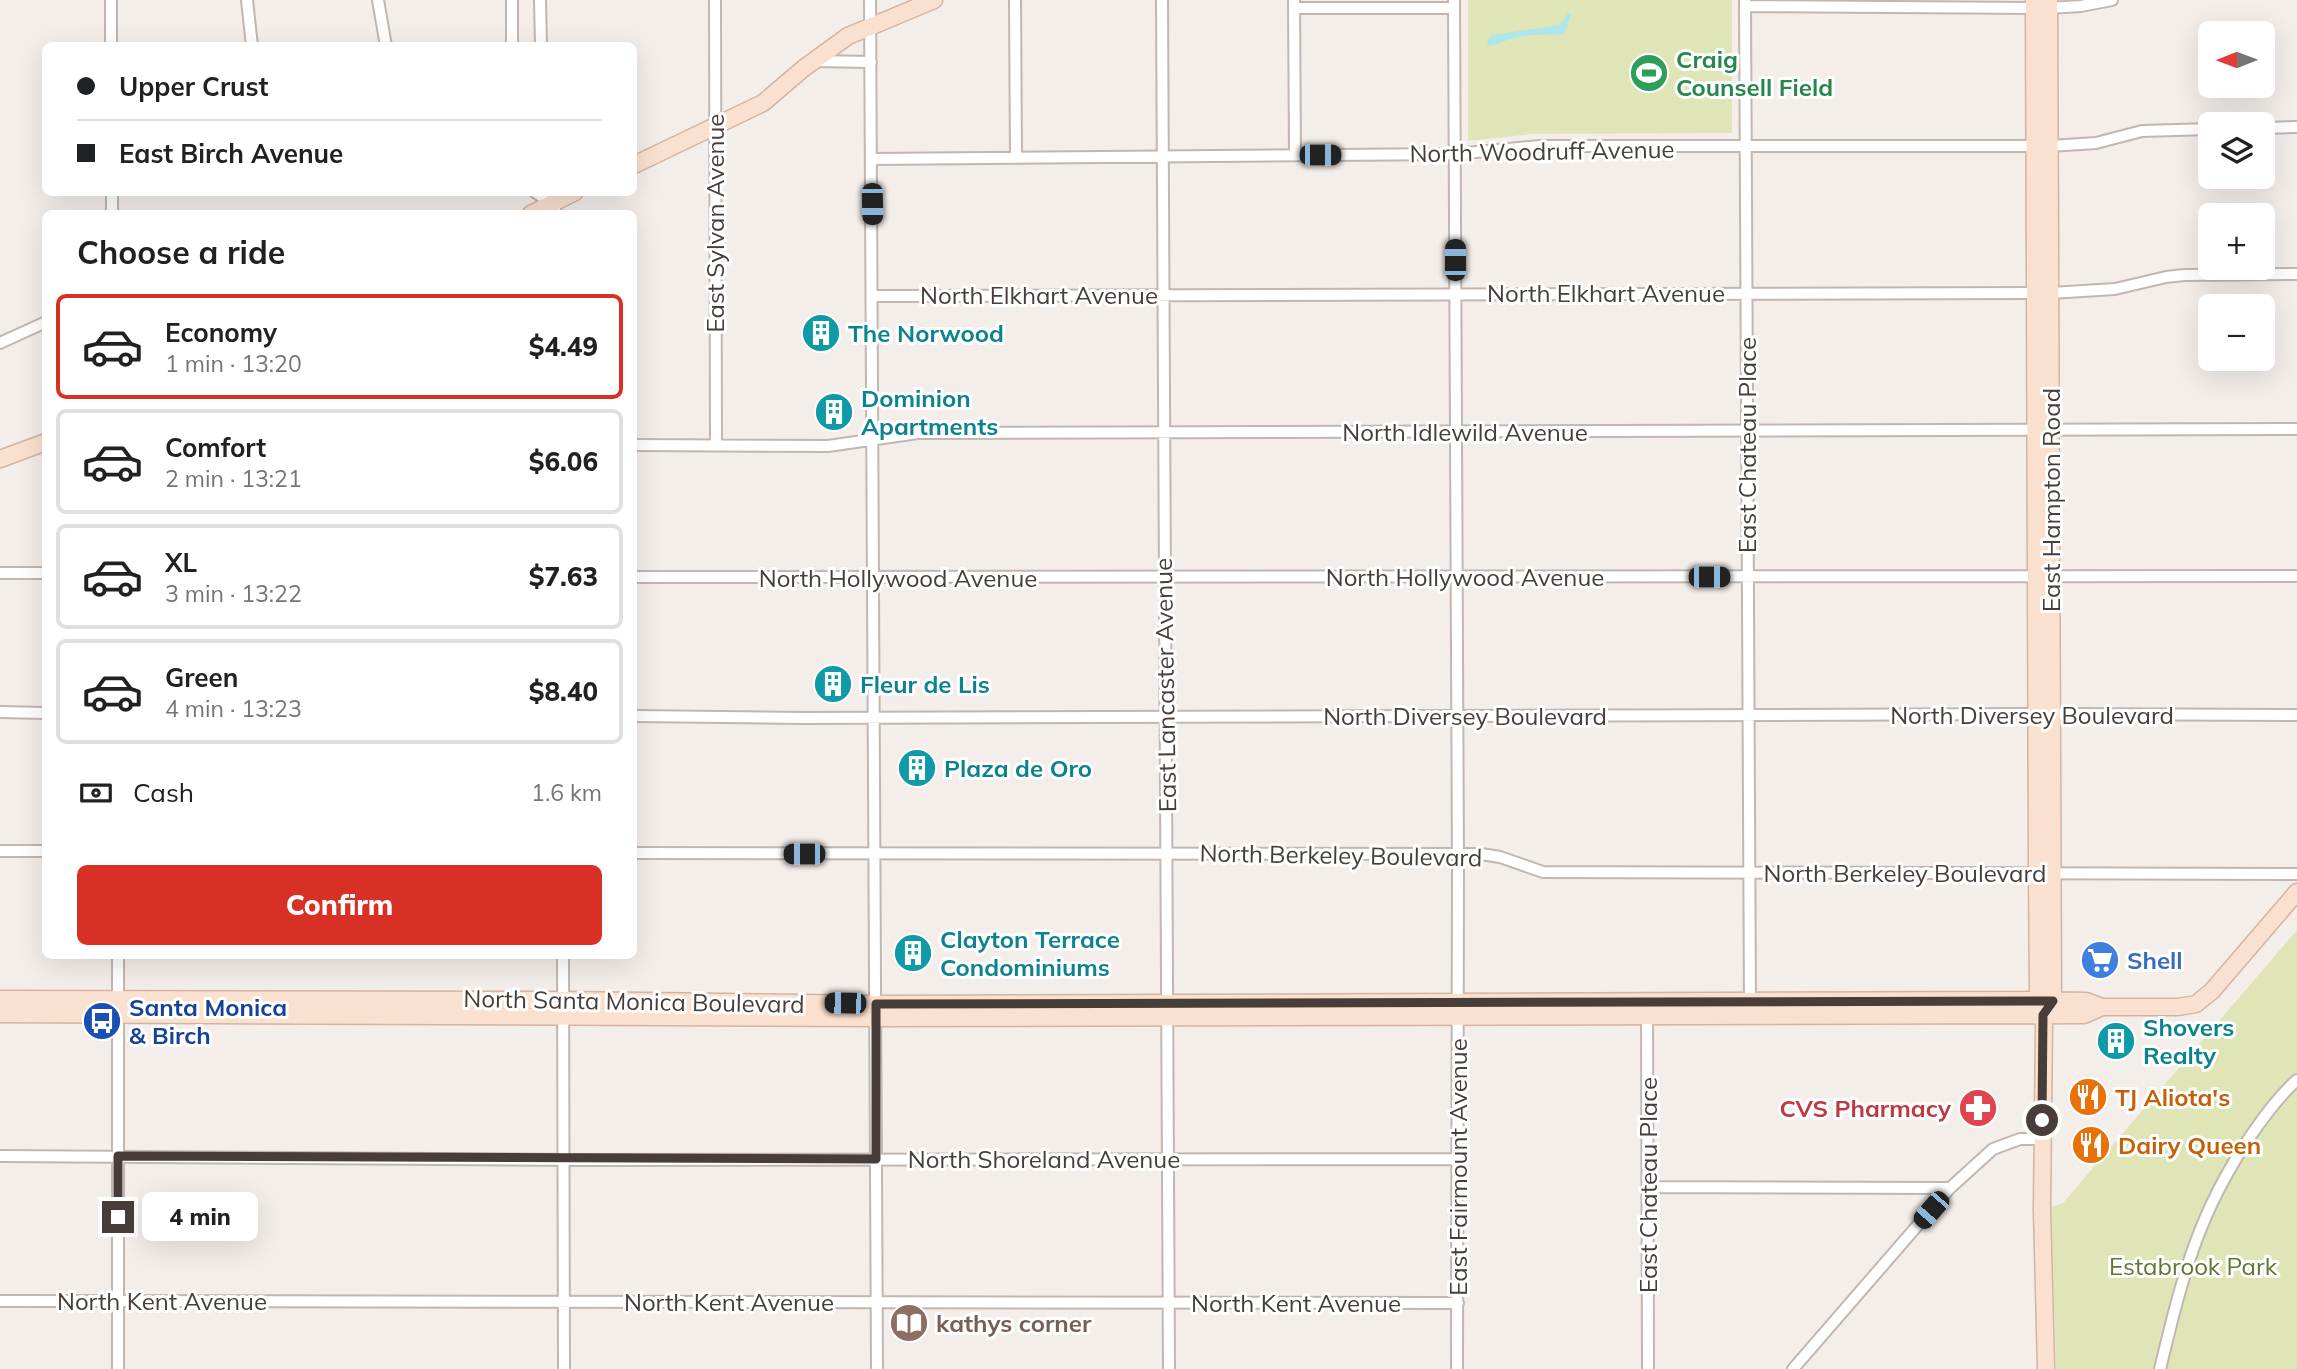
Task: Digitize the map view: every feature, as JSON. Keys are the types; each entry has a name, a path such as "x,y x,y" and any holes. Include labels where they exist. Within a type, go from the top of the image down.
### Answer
{"street":[{"path":"111,0 111,42"},
{"path":"247,0 252,42"},
{"path":"378,0 385,42"},
{"path":"512,0 512,42"},
{"path":"540,0 541,42"},
{"name":"East Sylvan Avenue","path":"715,0 716,445"},
{"path":"870,0 877,1369"},
{"path":"637,164 763,103 848,36 934,0"},
{"path":"1015,0 1016,158"},
{"name":"East Lancaster Avenue","path":"1162,0 1169,1369"},
{"path":"1745,3 2081,6 2112,0"},
{"name":"East Chateau Place","path":"1745,3 1750,1009"},
{"path":"1295,155 1294,4 1454,4"},
{"name":"East Fairmount Avenue","path":"1454,4 1458,715 1457,1369"},
{"name":"East Hampton Road","path":"2041,4 2046,953 2042,1248 2046,1369"},
{"path":"813,61 871,62"},
{"path":"2275,128 2297,127"},
{"name":"North Woodruff Avenue","path":"871,159 1455,154 1539,146 2042,146 2096,143 2142,131 2198,129"},
{"name":"North Elkhart Avenue","path":"872,296 2043,293 2115,289 2184,275 2297,274"},
{"path":"0,343 42,324"},
{"name":"North Idlewild Avenue","path":"637,445 828,446 918,433 2297,429"},
{"path":"0,458 42,444"},
{"path":"0,573 42,573"},
{"name":"North Hollywood Avenue","path":"637,577 2297,576"},
{"path":"0,712 42,713"},
{"name":"North Diversey Boulevard","path":"637,716 2297,715"},
{"path":"0,851 42,851"},
{"name":"North Berkeley Boulevard","path":"637,853 1458,854 1500,857 1543,872 2297,874"},
{"name":"North Santa Monica Boulevard","path":"0,999 118,1007 563,1017 876,1011 1750,1009 2045,1005 2086,1001 2102,1007 2178,1007 2196,1004 2213,991 2297,892"},
{"path":"118,959 118,1369"},
{"path":"563,959 564,1369"},
{"name":"North Santa Monica Boulevard","path":"0,1014 118,1007 562,1000 876,1011"},
{"name":"East Chateau Place","path":"1647,1008 1648,1369"},
{"path":"2160,1369 2179,1288 2207,1210 2239,1153 2259,1124 2297,1080"},
{"path":"1793,1369 1950,1188 1993,1149 2020,1139 2042,1139"},
{"name":"North Shoreland Avenue","path":"0,1156 564,1160 1457,1159"},
{"path":"1649,1187 1950,1188"},
{"name":"North Kent Avenue","path":"0,1301 1458,1303"}],"green space":[{"path":"1468,0 1732,0 1732,133 1532,134 1468,141"},
{"name":"Estabrook Park","path":"2297,930 2297,1369 2056,1369 2051,1207 2063,1203"}],"water":[{"path":"1568,13 1571,15 1564,34 1525,36 1487,46 1492,35 1560,25"}],"place":[{"name":"Craig Counsell Field","path":"1649,73"},
{"name":"The Norwood","path":"821,333"},
{"name":"Dominion Apartments","path":"834,412"},
{"name":"Fleur de Lis","path":"833,684"},
{"name":"Plaza de Oro","path":"917,768"},
{"name":"Clayton Terrace Condominiums","path":"913,953"},
{"name":"Shell","path":"2100,960"},
{"name":"Santa Monica & Birch","path":"102,1021"},
{"name":"Shovers Realty","path":"2116,1041"},
{"name":"TJ Aliota's","path":"2088,1097"},
{"name":"CVS Pharmacy","path":"1978,1108"},
{"name":"Dairy Queen","path":"2091,1145"},
{"name":"kathys corner","path":"909,1323"}],"route":[{"path":"118,1217 118,1156 564,1160 876,1159 876,1004 2053,1001 2043,1015 2042,1120"}]}
